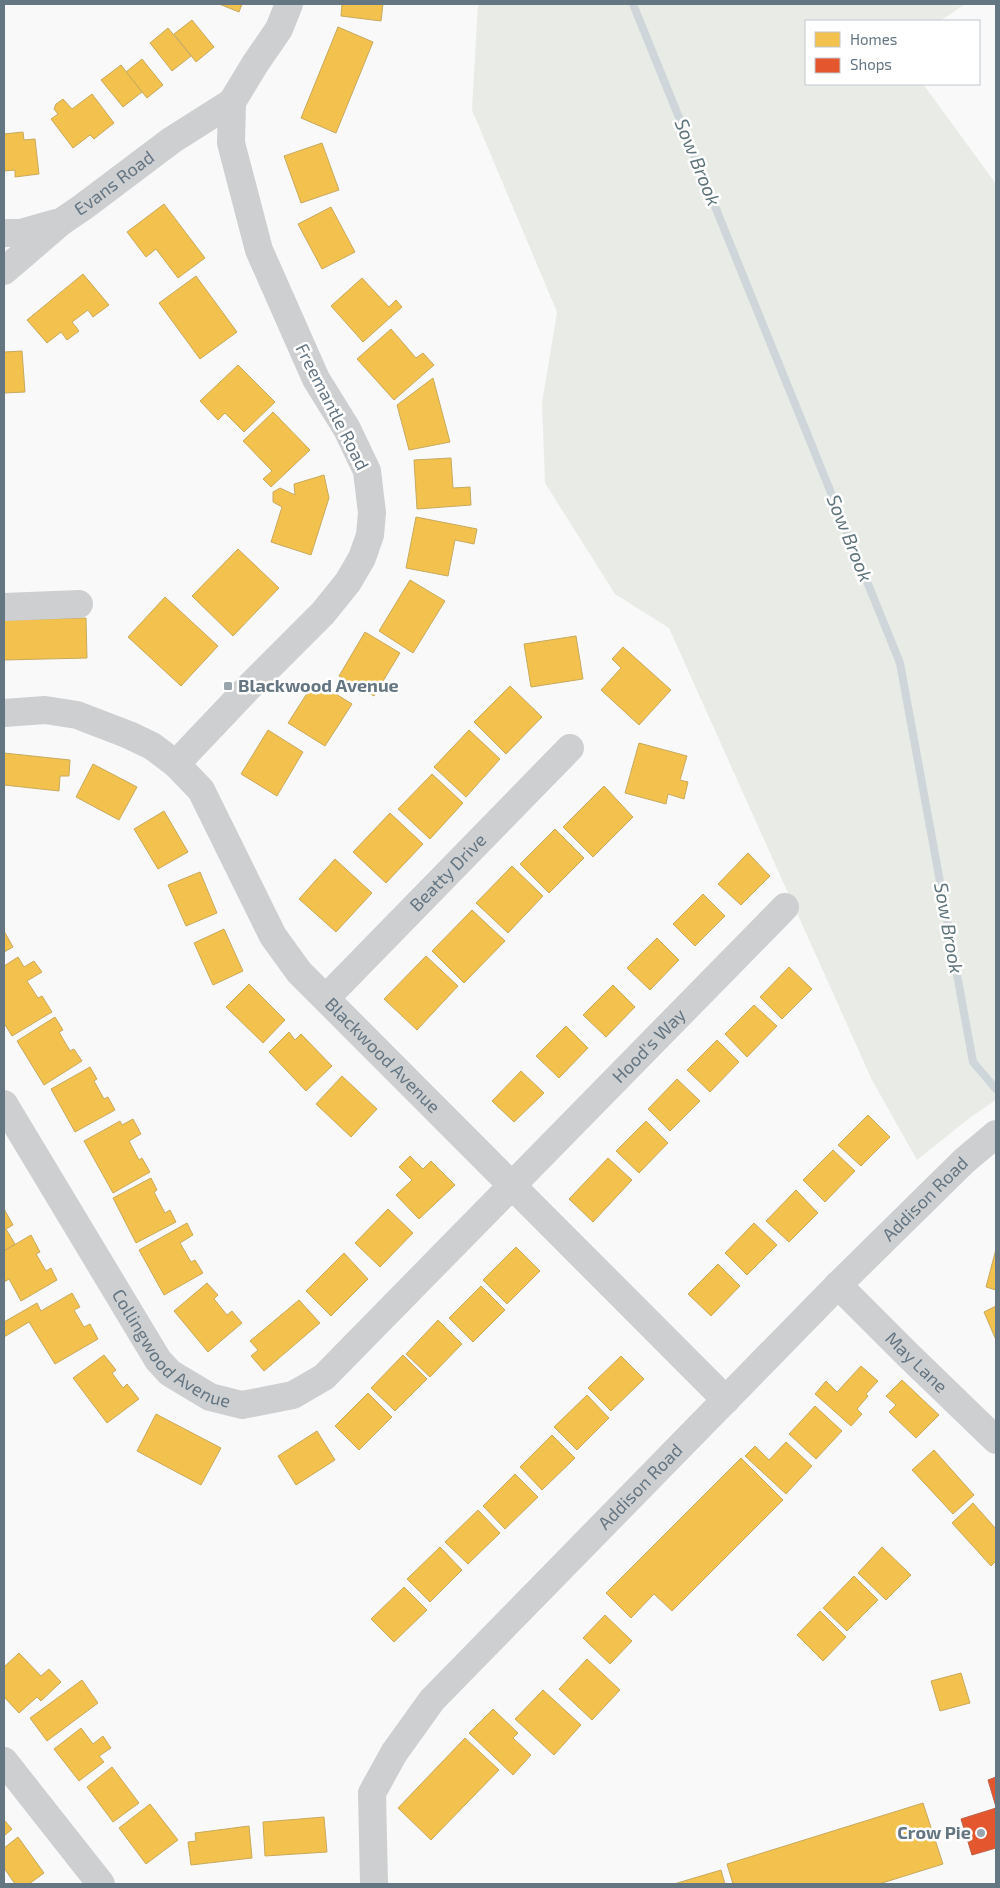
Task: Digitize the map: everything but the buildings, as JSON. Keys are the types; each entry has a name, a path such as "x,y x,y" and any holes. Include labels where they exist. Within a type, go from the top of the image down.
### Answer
{"street":[{"path":"232,102 255,64 279,30 289,4"},
{"name":"Evans Road","path":"4,271 61,222 83,208 172,140 232,102"},
{"name":"Freemantle Road","path":"176,764 323,612 348,582 362,558 370,535 372,513 367,471 362,458 316,379 259,250 232,142 232,102"},
{"path":"4,233 21,233 61,222"},
{"path":"4,607 79,604"},
{"name":"Blackwood Avenue","path":"4,713 45,710 77,716 129,735 152,746 176,764 201,790 273,936 299,972 726,1400"},
{"name":"Beatty Drive","path":"326,998 570,748"},
{"name":"Hood's Way","path":"512,1184 785,907"},
{"name":"Collingwood Avenue","path":"4,1104 158,1360 170,1373 210,1397 242,1405 293,1395 324,1377 512,1184"},
{"name":"Addison Road","path":"374,1884 372,1793 394,1752 432,1700 838,1285 964,1161 996,1134"},
{"name":"May Lane","path":"838,1285 996,1440"},
{"path":"4,1761 102,1884"}],"shaded area":[{"path":"478,4 965,4 941,20 805,20 805,85 924,85 996,184 996,1100 972,1116 917,1160 872,1080 669,628 615,594 545,483 542,403 557,312 472,110"}],"waterway":[{"name":"Sow Brook","path":"633,4 900,663 973,1062 996,1089"}],"place":[{"name":"Blackwood Avenue","path":"228,686"},
{"name":"Crow Pie","path":"981,1833"}]}
